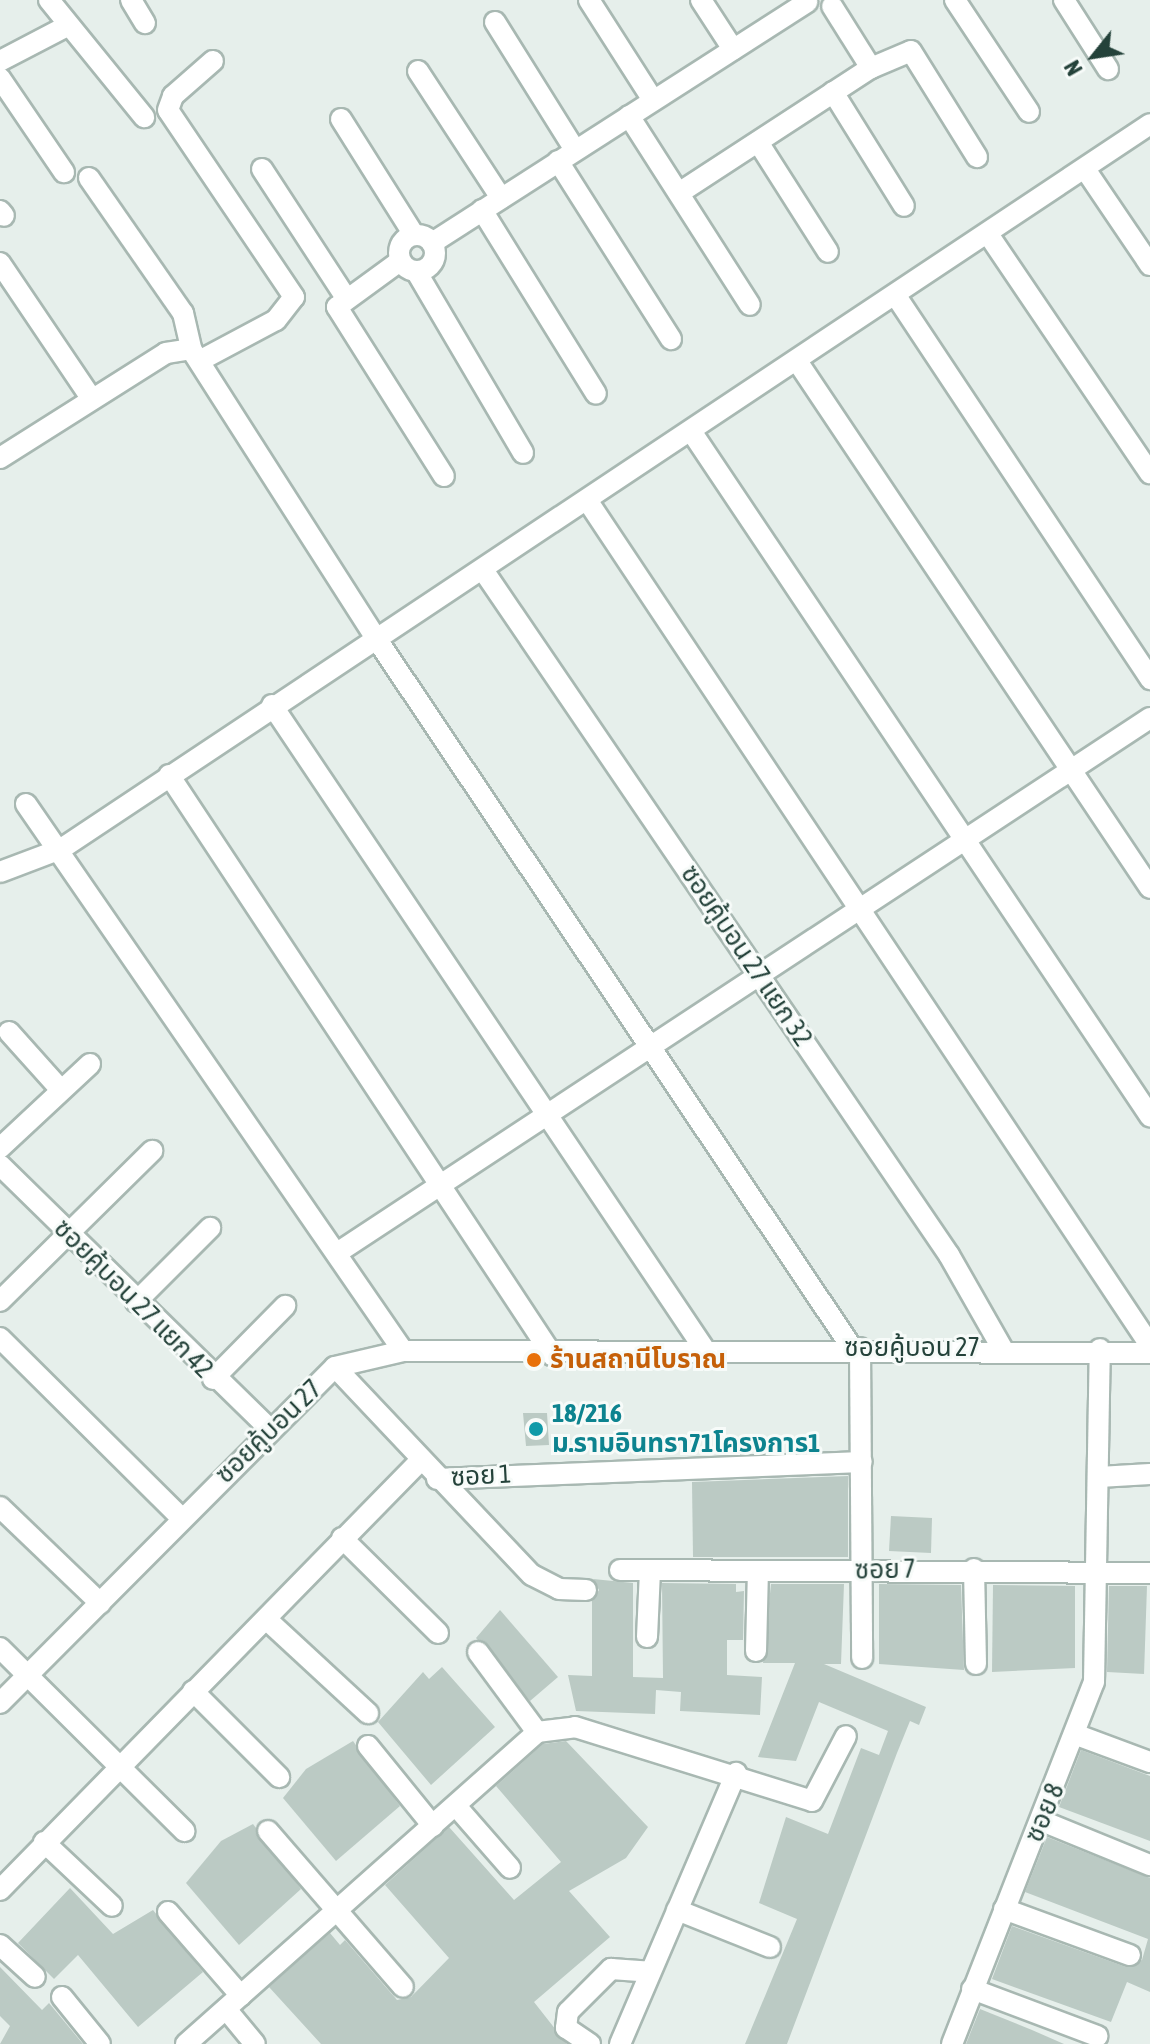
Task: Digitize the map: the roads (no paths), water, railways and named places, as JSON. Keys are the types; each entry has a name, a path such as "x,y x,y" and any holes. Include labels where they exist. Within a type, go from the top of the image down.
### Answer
{"street":[{"path":"49,0 67,26 144,117"},
{"path":"131,0 145,23"},
{"path":"589,0 653,100"},
{"path":"701,0 733,49"},
{"path":"955,0 1029,112"},
{"path":"1064,0 1108,69"},
{"path":"523,453 399,248 482,210 806,1 818,10 833,3 871,68"},
{"path":"495,22 671,339"},
{"path":"0,61 67,26"},
{"path":"679,193 871,68 911,51 977,157"},
{"path":"0,458 166,353 196,355 276,320 294,297 168,110 173,96 213,61"},
{"path":"418,71 501,198"},
{"path":"0,78 64,172"},
{"path":"833,92 904,206"},
{"path":"629,116 750,305"},
{"path":"341,119 423,239 433,262 408,266 344,295 337,307 346,331 444,476"},
{"path":"0,872 61,849 272,705 378,641 1150,124"},
{"path":"758,142 828,252"},
{"path":"262,169 344,295"},
{"path":"1085,169 1150,265"},
{"path":"89,178 183,313 196,355 378,641 856,1348 862,1462 862,1658"},
{"path":"482,210 596,394"},
{"path":"988,234 1150,473"},
{"path":"0,263 91,398"},
{"path":"896,296 1150,679"},
{"path":"797,361 1150,888"},
{"path":"691,431 964,843 1150,1116"},
{"path":"587,500 857,912 1150,1345"},
{"name":"ซอยคู้บอน 27 แยก 32","path":"483,570 762,980 1002,1348"},
{"path":"272,705 705,1350"},
{"path":"337,1253 548,1112 762,980 857,912 1150,718"},
{"path":"169,775 553,1356"},
{"path":"26,804 61,849 403,1351"},
{"path":"9,1032 61,1090"},
{"path":"0,1148 90,1064"},
{"path":"0,1301 152,1151"},
{"name":"ซอยคู้บอน 27 แยก 42","path":"0,1165 213,1379 270,1429"},
{"path":"136,1302 210,1228"},
{"path":"213,1379 285,1306"},
{"path":"0,1338 181,1518"},
{"name":"ซอยคู้บอน 27","path":"0,1703 181,1518 335,1367 403,1351 553,1356 705,1350 1002,1348 1150,1353"},
{"name":"ซอย 8","path":"952,2044 1004,1909 1077,1735 1098,1664 1102,1573 1100,1349"},
{"path":"335,1367 437,1479 543,1584 586,1590"},
{"path":"0,1890 117,1762 266,1619 420,1461"},
{"name":"ซอย 1","path":"437,1479 862,1462"},
{"path":"1099,1477 1150,1474"},
{"path":"0,1507 100,1603"},
{"path":"342,1538 438,1633"},
{"path":"974,1569 976,1664"},
{"name":"ซอย 7","path":"620,1570 974,1569 1150,1573"},
{"path":"647,1637 650,1570"},
{"path":"756,1651 758,1571"},
{"path":"266,1619 368,1713"},
{"path":"0,1648 184,1831"},
{"path":"478,1652 537,1732"},
{"path":"193,1691 279,1777"},
{"path":"186,2044 537,1732 575,1727 736,1773 812,1801 846,1736"},
{"path":"1077,1735 1150,1762"},
{"path":"368,1746 433,1826"},
{"path":"626,2043 650,1972 736,1773"},
{"path":"456,1806 510,1868"},
{"path":"1042,1821 1150,1865"},
{"path":"268,1831 403,1987"},
{"path":"44,1842 112,1906"},
{"path":"1004,1909 1130,1955"},
{"path":"677,1910 770,1947"},
{"path":"168,1912 234,2003 255,2044"},
{"path":"0,1945 35,1977"},
{"path":"590,2044 566,2028 568,2012 611,1969 650,1972"},
{"path":"972,1989 1097,2036"},
{"path":"62,1997 100,2044"}],"place":[{"name":"ร้านสถานีโบราณ","path":"534,1360"},
{"name":"18/216 ม.รามอินทรา71โครงการ1","path":"536,1429"}]}
